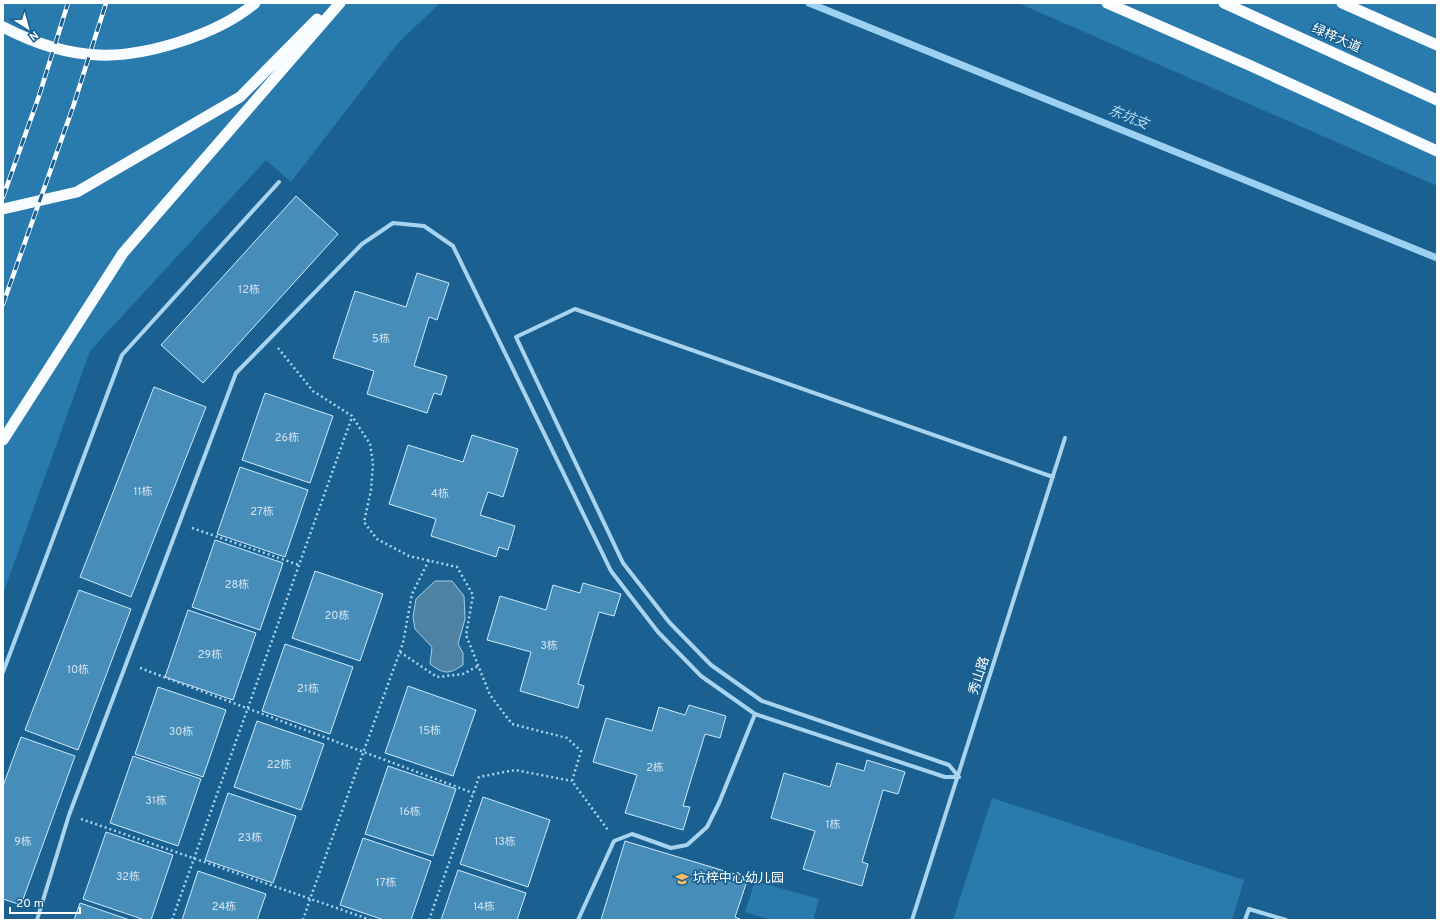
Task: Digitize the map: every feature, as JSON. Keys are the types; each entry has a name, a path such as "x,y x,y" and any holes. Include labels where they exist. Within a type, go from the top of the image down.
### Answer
{"highway":[{"path":"3,27 18,35 57,49 99,55 145,50 185,40 218,26 255,3"},
{"path":"3,209 76,192 240,97 333,3"},
{"path":"3,440 123,253 340,3"},
{"path":"1106,3 1249,65 1437,151"},
{"name":"绿梓大道","path":"1224,3 1437,100"},
{"path":"1342,3 1437,45"}],"street":[{"path":"3,672 122,355 279,182"},
{"path":"37,920 69,815 236,373 362,244 393,223 424,226 453,246 611,571 658,632 701,676 755,714 945,777 959,776"},
{"path":"959,776 949,764 762,700 711,665 669,622 623,563 516,337 575,309 1053,478"},
{"name":"秀山路","path":"912,920 1066,438"},
{"path":"578,920 616,840 632,834 671,848 687,845 707,827 719,803 755,714"},
{"path":"1245,920 1248,909 1286,920"}],"path":[{"path":"270,338 313,391 352,416 370,444 373,463 371,490 364,522 376,539 409,556 458,567 473,594 466,635 490,695 512,724 567,738 581,751 572,781"},
{"path":"172,920 352,416"},
{"path":"179,524 299,565"},
{"path":"303,920 400,652 412,594 429,560"},
{"path":"400,652 437,677 463,674 478,666"},
{"path":"126,663 247,710 363,751 473,793"},
{"path":"429,920 479,777 515,770 572,781 616,840"},
{"path":"69,815 371,920"}],"shaded area":[{"path":"3,3 440,3 398,43 291,182 266,160 90,351 3,594"},
{"path":"1018,3 1437,3 1437,186"},
{"path":"435,581 452,581 464,596 465,619 458,644 463,653 463,665 450,672 439,670 430,664 432,647 415,629 413,617 416,599"},
{"path":"992,798 1244,880 1232,920 953,920"},
{"path":"755,881 819,899 813,920 772,920 745,912"}],"building":[{"path":"296,196 338,234 203,383 161,345"},
{"path":"417,273 449,283 437,320 429,317 414,366 447,376 441,395 434,393 427,413 367,394 374,371 333,358 355,291 406,307"},
{"path":"154,387 206,407 131,597 80,577"},
{"path":"265,393 333,416 310,483 242,460"},
{"path":"472,435 518,449 503,497 488,492 480,515 515,526 508,550 499,547 496,557 431,536 436,519 389,504 408,445 463,462"},
{"path":"240,467 308,490 285,557 217,534"},
{"path":"215,540 283,563 260,630 192,607"},
{"path":"315,571 383,594 360,661 292,638"},
{"path":"583,583 621,594 614,616 599,612 578,684 584,686 578,708 520,691 531,652 487,640 500,596 546,610 553,585 580,593"},
{"path":"79,590 131,609 78,750 25,730"},
{"path":"188,610 256,633 233,700 165,677"},
{"path":"285,644 353,667 330,734 262,711"},
{"path":"408,686 476,710 453,776 385,753"},
{"path":"158,687 226,710 203,777 135,754"},
{"path":"689,705 726,716 720,738 705,734 683,806 690,807 683,830 625,813 637,775 593,762 606,718 652,731 659,707 685,715"},
{"path":"257,721 324,744 301,810 234,787"},
{"path":"21,737 75,756 21,905 3,899 3,786"},
{"path":"133,756 201,779 178,846 110,823"},
{"path":"867,760 905,772 898,794 883,790 862,862 868,864 862,886 803,869 815,831 771,818 784,773 830,787 837,763 864,771"},
{"path":"388,766 456,789 433,856 365,834"},
{"path":"228,793 296,816 273,883 205,860"},
{"path":"483,797 550,820 528,887 460,864"},
{"path":"106,832 173,855 151,920 145,920 83,899"},
{"path":"363,838 431,861 411,920 384,920 340,905"},
{"name":"坑梓中心幼儿园","path":"625,841 748,878 735,917 742,920 601,920"},
{"path":"458,870 526,893 517,920 441,920"},
{"path":"198,871 266,894 257,920 182,920"},
{"path":"80,903 130,920 74,920"}],"waterway":[{"name":"东坑支","path":"809,3 1437,258"}],"railway":[{"path":"3,197 39,96 68,3"},
{"path":"3,304 73,107 106,3"}],"place":[{"name":"坑梓中心幼儿园","path":"682,879"}]}
